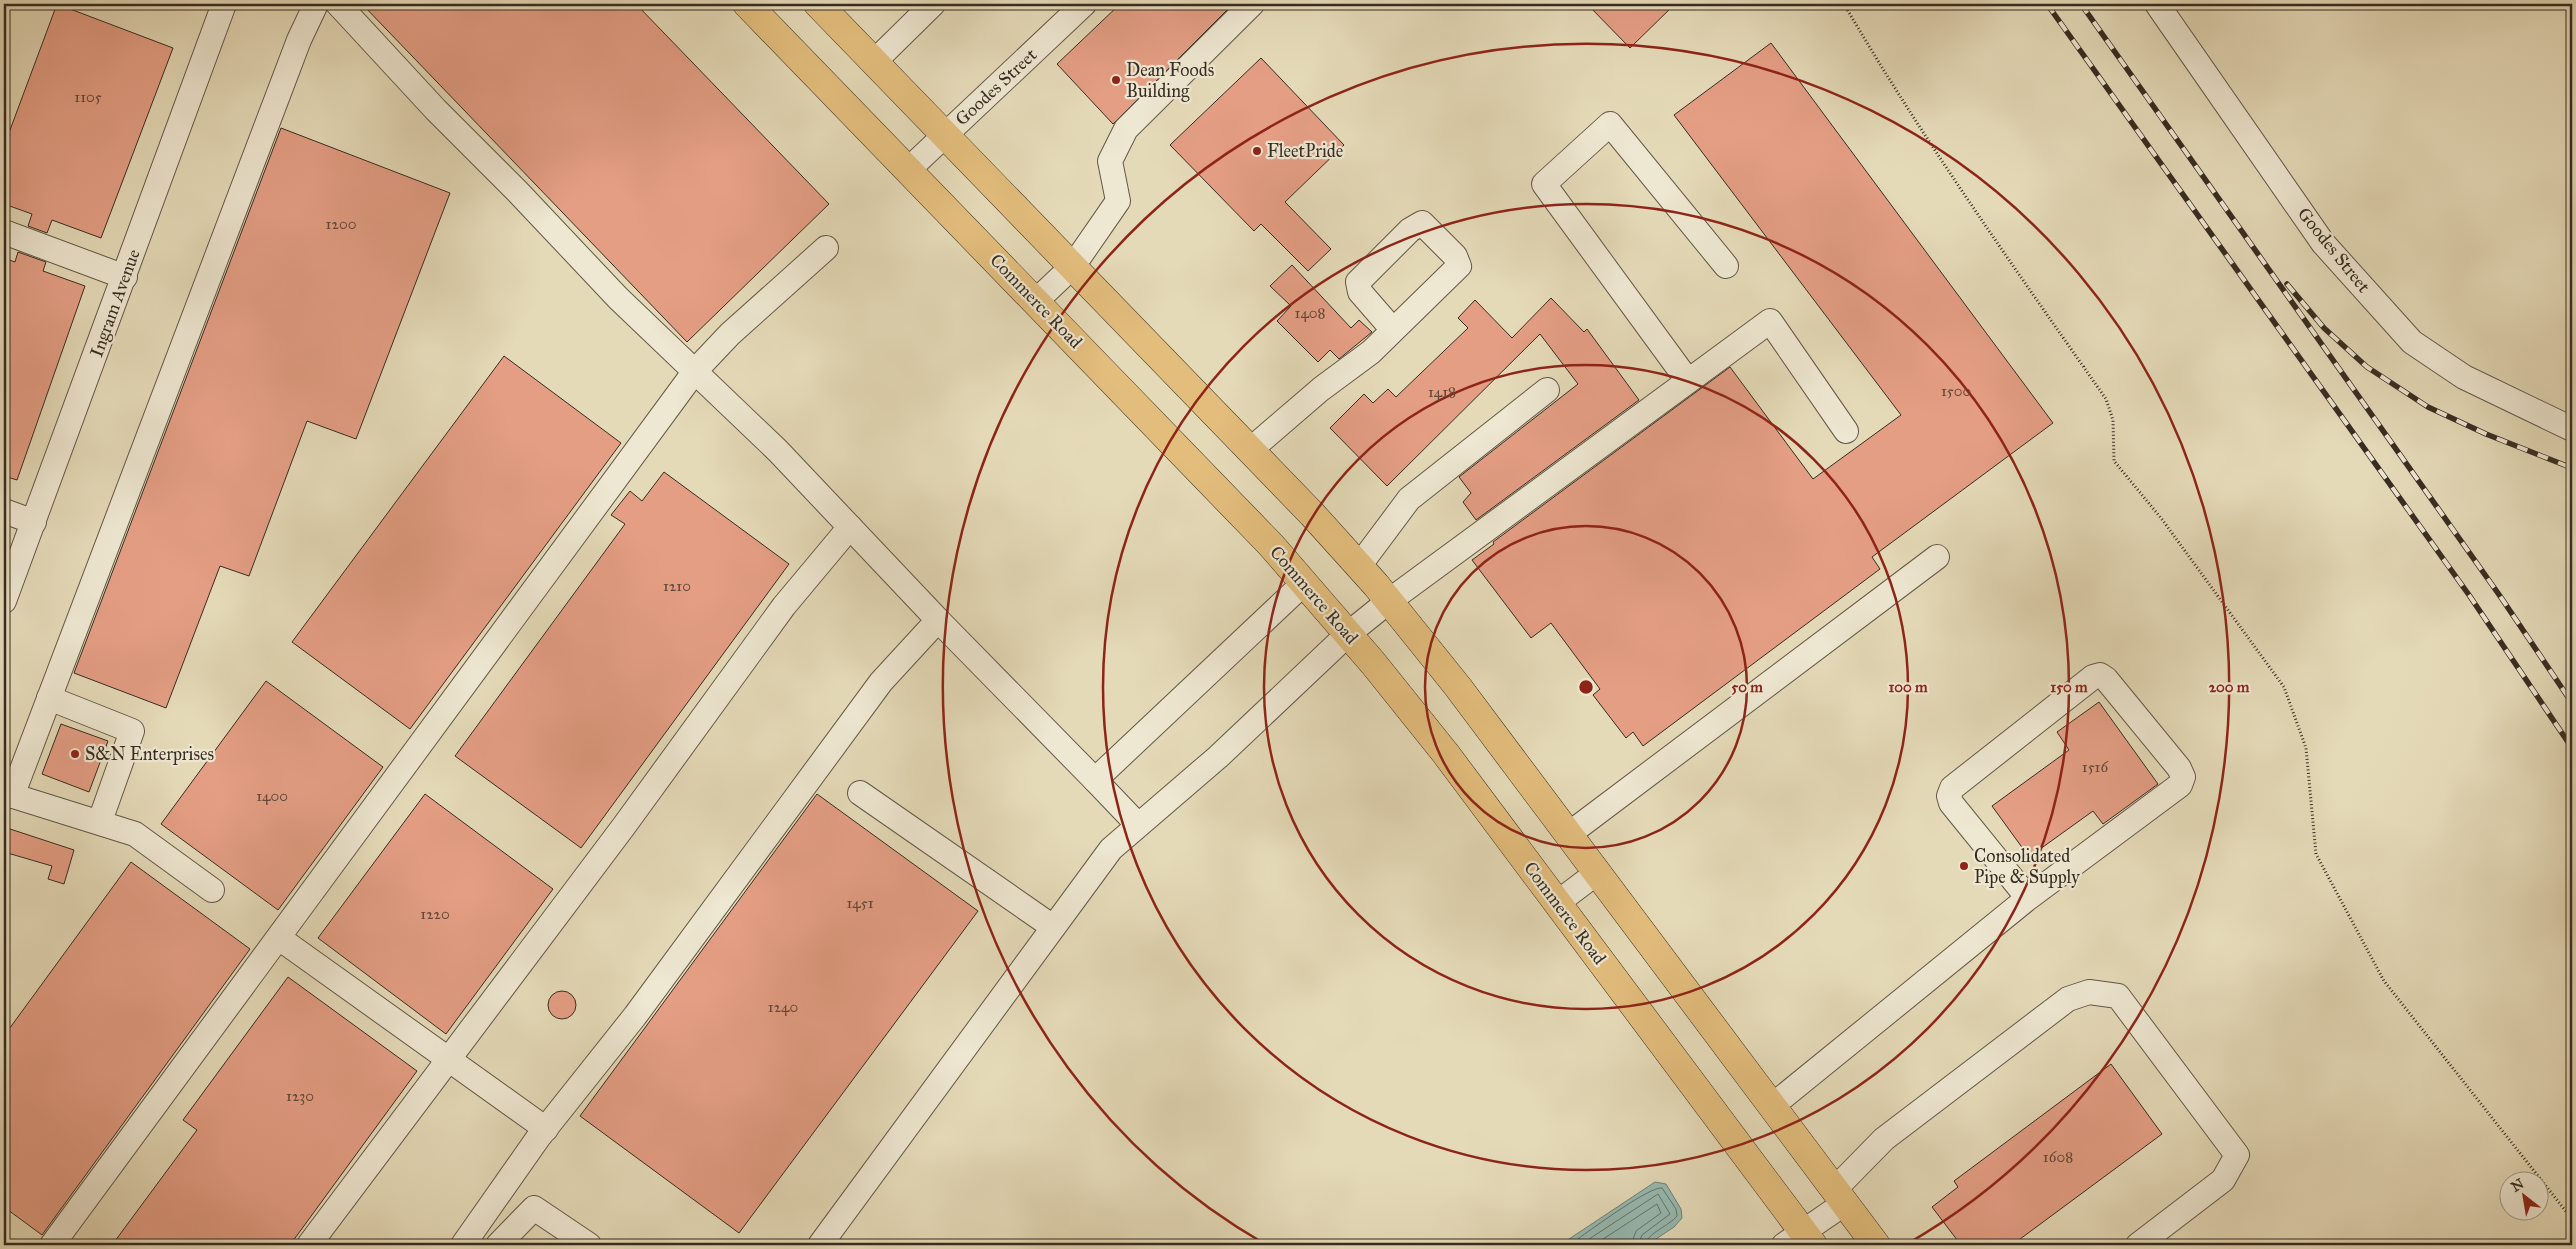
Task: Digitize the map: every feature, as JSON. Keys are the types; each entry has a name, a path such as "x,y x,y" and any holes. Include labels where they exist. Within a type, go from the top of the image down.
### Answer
{"main road":[{"name":"Commerce Road","path":"747,4 1036,301 1271,545 1304,582 1422,723 1557,903 1800,1241"},
{"path":"818,4 1250,450 1359,566 1389,601 1458,686 1876,1245"}],"street":[{"name":"Ingram Avenue","path":"4,601 125,277 222,4"},
{"path":"212,890 135,834 100,821 8,794 49,698 281,86 316,4"},
{"path":"338,4 429,104 517,191 618,298 778,451 938,620 1138,825"},
{"path":"874,62 934,4"},
{"name":"Goodes Street","path":"908,170 1084,4"},
{"path":"1036,301 1073,266 1118,201 1110,161 1126,129 1252,4"},
{"name":"Goodes Street","path":"2157,4 2323,243 2412,342 2464,378 2572,429"},
{"path":"1688,382 1544,184 1610,124 1726,266"},
{"path":"4,232 125,277"},
{"path":"52,1245 695,371 730,334 826,248"},
{"path":"820,1245 1111,849 1218,757 1348,634 1389,601 1770,321 1846,431"},
{"path":"1250,450 1321,389 1371,352 1393,330"},
{"path":"1359,566 1409,499 1548,390"},
{"path":"4,512 34,522"},
{"path":"309,1245 624,826 784,606 850,527"},
{"path":"1569,834 1937,557"},
{"path":"1095,780 1304,582"},
{"path":"463,1245 546,1128 635,1016 881,682 938,620"},
{"path":"1772,1106 2028,898 2180,785 2183,777 2179,768 2106,679 2100,675 2093,677 1952,788 1949,796 1951,803 2028,898"},
{"path":"49,698 132,731 100,821"},
{"path":"860,794 1053,927"},
{"path":"1557,903 1598,872"},
{"path":"279,938 546,1128"},
{"path":"1800,1241 1840,1196 1884,1140 2068,999 2089,992 2118,996 2237,1155 2223,1180 2138,1245"},
{"path":"498,1245 534,1208 589,1245"}],"path":[{"path":"1844,4 1872,53 1999,246 2106,399 2113,420 2114,461 2161,518 2284,687 2306,748 2316,854 2384,981 2572,1219"}],"water":[{"path":"1655,1182 1666,1184 1681,1209 1682,1218 1674,1227 1647,1245 1560,1245"}],"building":[{"path":"57,4 173,48 101,238 52,220 47,233 28,226 32,214 4,204 4,146"},
{"path":"362,4 636,4 829,204 687,342"},
{"name":"Dean Foods Building","path":"1120,4 1233,4 1113,124 1057,64"},
{"path":"1587,4 1675,4 1630,48"},
{"path":"1771,43 2053,423 1872,557 1880,569 1643,746 1633,732 1626,738 1593,695 1600,689 1551,623 1531,638 1472,560 1494,544 1493,542 1730,367 1813,479 1901,415 1674,115"},
{"path":"1261,58 1344,145 1285,202 1331,249 1308,271 1261,224 1254,231 1170,145"},
{"path":"281,128 450,193 356,439 307,421 249,576 220,566 166,708 74,673"},
{"path":"18,252 46,262 43,271 85,286 17,480 4,476 4,258 15,262"},
{"path":"1292,265 1351,328 1359,320 1372,332 1339,359 1330,350 1318,362 1277,321 1291,306 1270,286"},
{"path":"1551,298 1584,332 1587,329 1639,400 1476,520 1463,502 1471,493 1459,477 1578,384 1540,334 1387,486 1330,428 1364,394 1373,403 1388,389 1396,397 1468,328 1458,318 1475,300 1512,338"},
{"path":"504,356 621,443 410,729 292,642"},
{"path":"664,472 789,564 581,848 455,756 625,524 611,515 630,491 642,501"},
{"path":"266,681 383,767 278,910 161,824"},
{"path":"2099,702 2158,784 2103,824 2093,811 2029,857 1992,806 2069,750 2057,732"},
{"path":"61,724 108,741 89,792 42,774"},
{"path":"425,794 553,889 446,1034 318,938"},
{"path":"817,794 978,911 739,1233 580,1116"},
{"path":"4,827 74,850 64,884 48,879 52,866 4,852"},
{"path":"131,862 250,949 42,1235 4,1207 4,1036"},
{"path":"288,977 417,1071 290,1245 112,1245 197,1130 183,1120"},
{"path":"562,991 572,995 576,1005 572,1015 562,1019 552,1015 548,1005 552,995"},
{"path":"2111,1064 2162,1134 2012,1245 1961,1245 1932,1207 1958,1187 1954,1181"}],"railway":[{"path":"2047,4 2469,595 2572,748"},
{"path":"2081,4 2500,596 2572,703"},
{"path":"2287,284 2324,328 2367,367 2428,407 2486,434 2572,468"}],"place":[{"name":"Dean Foods Building","path":"1116,80"},
{"name":"FleetPride","path":"1257,151"},
{"name":"S&N Enterprises","path":"75,754"},
{"name":"Consolidated Pipe & Supply","path":"1964,866"}]}
